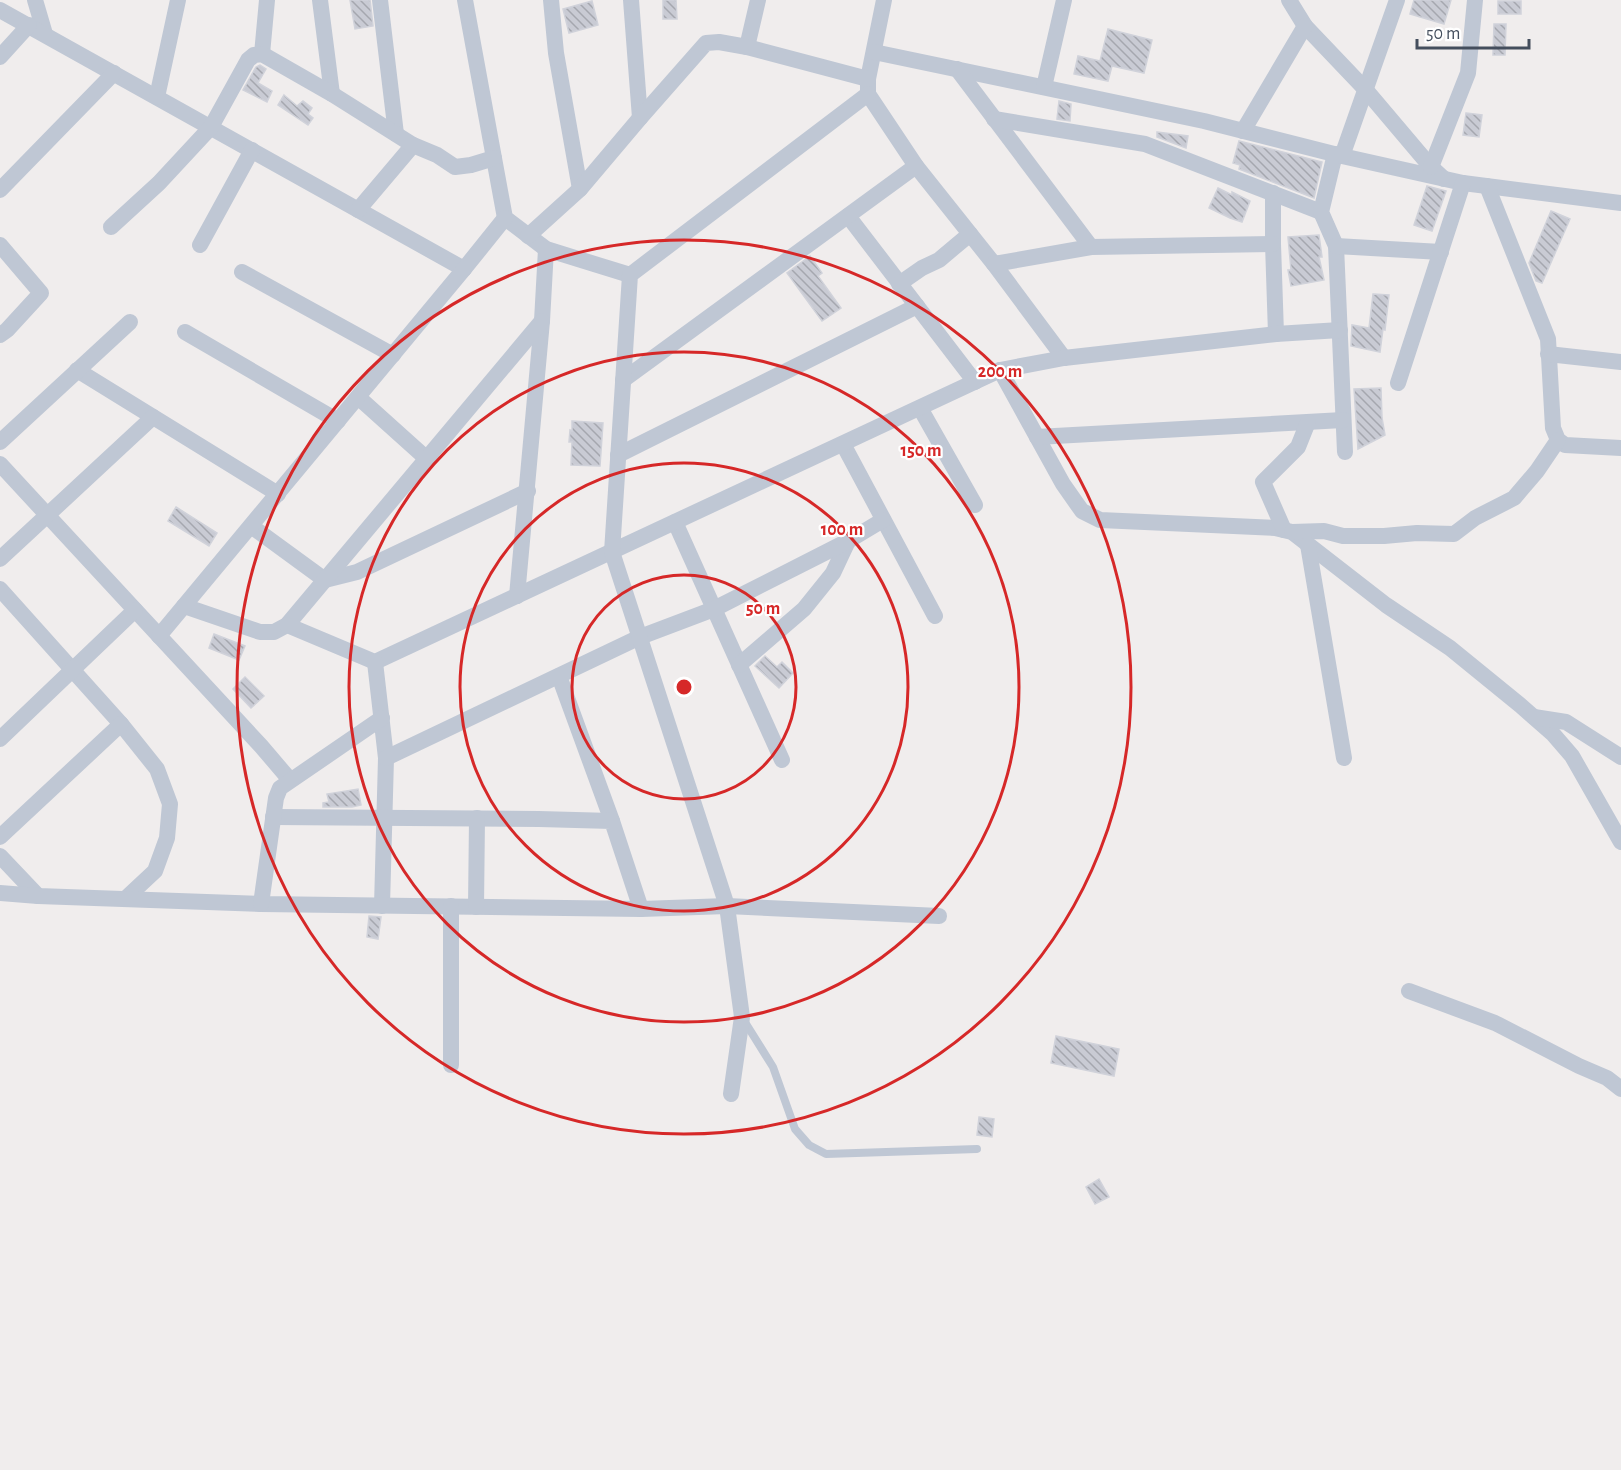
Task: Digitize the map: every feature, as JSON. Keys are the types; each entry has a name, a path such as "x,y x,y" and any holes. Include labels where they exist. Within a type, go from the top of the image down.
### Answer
{"street":[{"path":"35,0 45,34"},
{"path":"157,97 178,0"},
{"path":"262,54 267,0"},
{"path":"320,0 332,94"},
{"path":"380,0 396,134"},
{"path":"465,0 505,218 546,249 630,275"},
{"path":"551,0 556,53 580,189"},
{"path":"631,0 640,118"},
{"path":"747,47 758,0"},
{"path":"884,0 868,86 916,166 1064,358"},
{"path":"1044,87 1064,0"},
{"path":"1289,0 1305,26 1365,89 1431,167 1445,179"},
{"path":"1344,452 1336,246 1321,212 1338,155 1397,0"},
{"path":"1431,167 1468,73 1475,0"},
{"path":"0,10 464,269"},
{"path":"0,57 29,26"},
{"path":"1243,131 1305,26"},
{"path":"528,236 580,189 706,43 719,42 747,47 868,86"},
{"path":"874,52 1204,121 1338,155 1463,183 1621,203"},
{"path":"111,227 159,183 211,127 248,60 254,55 262,54 332,94 413,145 455,167 494,158"},
{"path":"957,69 1090,247"},
{"path":"0,190 114,73"},
{"path":"731,1094 742,1017 728,906 612,552 630,275 868,86"},
{"path":"994,119 1145,144 1321,212"},
{"path":"358,210 413,145"},
{"path":"200,244 252,150"},
{"path":"623,380 916,166"},
{"path":"1398,383 1463,183"},
{"path":"1487,186 1548,339 1553,428 1558,440 1565,445 1621,448"},
{"path":"1274,193 1276,334"},
{"path":"848,216 975,382"},
{"path":"159,636 505,218"},
{"path":"899,284 922,268 939,260 970,234"},
{"path":"993,264 1090,247 1273,244"},
{"path":"0,245 41,293 0,335"},
{"path":"1336,246 1441,252"},
{"path":"517,596 528,491 546,249"},
{"path":"242,272 393,355"},
{"path":"618,455 917,306"},
{"path":"184,606 260,632 274,632 287,625 542,321"},
{"path":"0,442 130,322"},
{"path":"287,625 375,662 1000,370 1064,358 1276,334 1340,330"},
{"path":"185,332 338,421"},
{"path":"1548,354 1621,362"},
{"path":"77,370 278,494"},
{"path":"1000,370 1063,484 1082,511 1100,520 1324,531 1343,536 1454,534 1475,518 1514,498 1537,471 1558,440"},
{"path":"358,397 427,459"},
{"path":"920,408 975,506"},
{"path":"0,560 153,417"},
{"path":"1037,437 1343,420"},
{"path":"1308,422 1298,447 1263,482 1288,531 1386,605 1450,648 1553,734 1572,756 1621,842"},
{"path":"843,444 935,616"},
{"path":"0,464 290,780"},
{"path":"325,580 357,572 528,491"},
{"path":"386,758 640,637 714,609 848,541 883,520"},
{"path":"675,522 782,760"},
{"path":"251,526 325,580"},
{"path":"739,665 804,609 833,573 848,541"},
{"path":"1308,545 1344,758"},
{"path":"0,589 121,724 157,769 170,804 167,838 155,871 125,899"},
{"path":"0,739 135,610"},
{"path":"375,662 386,758 382,906"},
{"path":"560,675 641,909"},
{"path":"1534,717 1566,722 1621,757"},
{"path":"261,904 276,798 280,788 382,718"},
{"path":"0,837 121,724"},
{"path":"273,817 612,821"},
{"path":"476,907 477,818"},
{"path":"0,856 38,896"},
{"path":"0,893 261,904 641,909 728,906 939,916"},
{"path":"451,906 452,1065"},
{"path":"1408,991 1495,1023 1606,1078 1621,1089"}],"lane":[{"path":"742,1017 773,1067 795,1129 809,1145 826,1154 977,1149"}],"building":[{"path":"350,0 370,0 373,26 355,29"},
{"path":"663,0 676,0 677,19 663,19"},
{"path":"1414,0 1451,0 1444,24 1410,14"},
{"path":"592,1 598,25 569,33 563,9"},
{"path":"1498,1 1521,1 1521,14 1498,14"},
{"path":"1494,24 1506,24 1505,55 1493,55"},
{"path":"1108,29 1152,40 1144,73 1112,66 1108,81 1074,74 1078,56 1100,61"},
{"path":"260,65 266,69 258,83 272,91 267,102 243,90 256,67"},
{"path":"284,95 297,106 303,101 312,108 308,114 313,118 308,125 278,105"},
{"path":"1059,101 1071,104 1070,121 1057,119"},
{"path":"1466,113 1482,115 1479,137 1463,135"},
{"path":"1157,132 1188,136 1186,148 1157,137"},
{"path":"1239,141 1322,162 1314,198 1239,169 1240,165 1233,163"},
{"path":"1427,186 1446,191 1432,231 1414,225"},
{"path":"1218,188 1250,201 1242,222 1209,208"},
{"path":"1551,211 1570,219 1542,283 1536,281 1529,263"},
{"path":"1319,235 1322,257 1319,257 1324,280 1291,286 1288,270 1291,270 1288,237"},
{"path":"810,256 822,273 818,276 841,308 822,321 787,273"},
{"path":"1373,294 1389,295 1380,352 1351,346 1352,325 1369,328"},
{"path":"1381,388 1385,435 1358,449 1354,389"},
{"path":"572,421 603,423 600,466 571,465 572,442 569,442"},
{"path":"176,507 217,533 209,546 168,521"},
{"path":"214,634 245,646 239,660 209,648"},
{"path":"765,656 777,667 782,662 793,673 779,688 755,666"},
{"path":"245,677 264,696 251,708 233,689"},
{"path":"358,789 361,805 323,807 323,803 329,802 327,794"},
{"path":"369,916 381,917 378,939 367,937"},
{"path":"1056,1036 1119,1049 1114,1076 1051,1063"},
{"path":"979,1117 994,1119 992,1137 977,1135"},
{"path":"1099,1179 1109,1197 1095,1204 1086,1187"}]}
